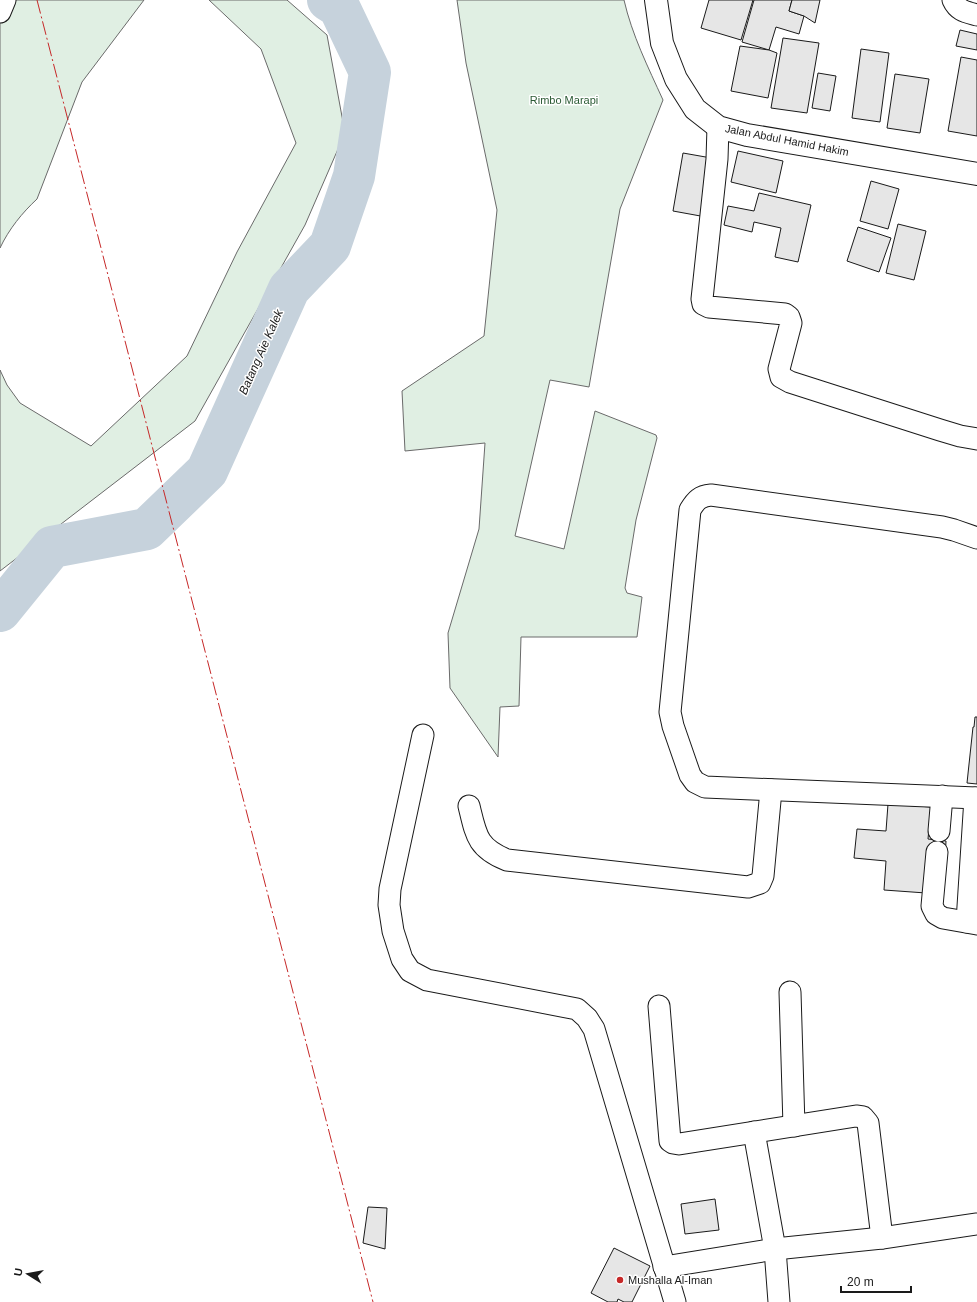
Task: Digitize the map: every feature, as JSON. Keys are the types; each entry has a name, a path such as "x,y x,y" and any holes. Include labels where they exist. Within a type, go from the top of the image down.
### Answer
{"main road":[{"name":"Jalan Abdul Hamid Hakim","path":"656,0 662,43 676,79 695,109 718,127 747,135 977,174"}],"street":[{"path":"0,12 5,0"},
{"path":"953,0 956,6 962,11 977,15"},
{"path":"718,127 717,159 702,298 703,304 709,307 785,314 789,317 791,322 779,369 781,377 790,382 940,430 977,439"},
{"path":"937,852 932,906 936,914 943,918 972,923 976,798 705,787 695,782 690,776 673,726 670,712 690,510 695,502 702,496 711,495 942,527 977,538"},
{"path":"423,735 390,888 389,904 392,930 402,959 410,971 427,980 577,1009 587,1018 594,1029 675,1302"},
{"path":"469,806 476,836 486,849 507,860 748,887 760,883 763,876 771,790"},
{"path":"939,830 942,796"},
{"path":"790,992 794,1126"},
{"path":"658,1006 670,1141 679,1144 856,1116 863,1117 868,1123 882,1238"},
{"path":"754,1132 775,1249 779,1302"},
{"path":"664,1267 775,1249 882,1238 977,1224"}],"green space":[{"path":"0,0 144,0 82,82 37,199 16,222 7,234 0,248"},
{"path":"209,0 287,0 327,35 345,133 305,225 195,421 0,571 0,370 7,385 20,403 91,446 187,356 237,252 296,143 261,49"},
{"name":"Rimbo Marapi","path":"457,0 624,0 636,38 663,100 620,209 589,387 550,380 515,536 564,549 595,411 656,435 657,438 636,520 625,588 627,593 642,597 637,637 521,637 519,706 500,707 498,757 450,688 448,633 479,529 485,443 405,451 402,391 484,336 497,210 466,63"}],"building":[{"path":"709,0 753,0 741,40 701,28"},
{"path":"754,0 792,0 789,11 804,16 799,34 776,27 769,50 742,42"},
{"path":"792,0 820,0 815,23 804,16 789,11"},
{"path":"960,30 977,34 977,50 956,46"},
{"path":"783,38 819,43 807,113 771,108"},
{"path":"740,46 769,50 777,53 768,98 731,91"},
{"path":"861,49 889,53 880,122 852,118"},
{"path":"961,57 977,60 977,136 948,131"},
{"path":"818,73 836,76 830,111 812,108"},
{"path":"895,74 929,79 920,133 887,128"},
{"path":"738,151 783,161 776,193 731,182"},
{"path":"683,153 717,159 706,217 673,211"},
{"path":"871,181 899,189 888,229 860,221"},
{"path":"759,193 811,205 798,262 775,257 781,228 754,222 752,232 724,225 728,206 754,211"},
{"path":"898,224 926,231 914,280 886,273"},
{"path":"858,227 891,238 879,272 847,261"},
{"path":"975,717 977,717 977,784 967,783"},
{"path":"888,804 931,807 928,839 946,841 945,861 926,893 884,890 886,861 854,858 857,829 886,831"},
{"path":"715,1199 719,1230 685,1234 681,1204"},
{"path":"368,1207 387,1208 385,1249 363,1243"},
{"name":"Mushalla Al-Iman","path":"614,1248 650,1266 632,1302 624,1302 618,1299 617,1302 608,1302 591,1293"}],"waterway":[{"name":"Batang Aie Kalek","path":"0,611 52,547 147,529 207,471 289,289 330,246 354,176 370,72 339,7 328,0"}],"power":[{"path":"37,0 373,1302"}],"place":[{"name":"Mushalla Al-Iman","path":"620,1280"}]}
